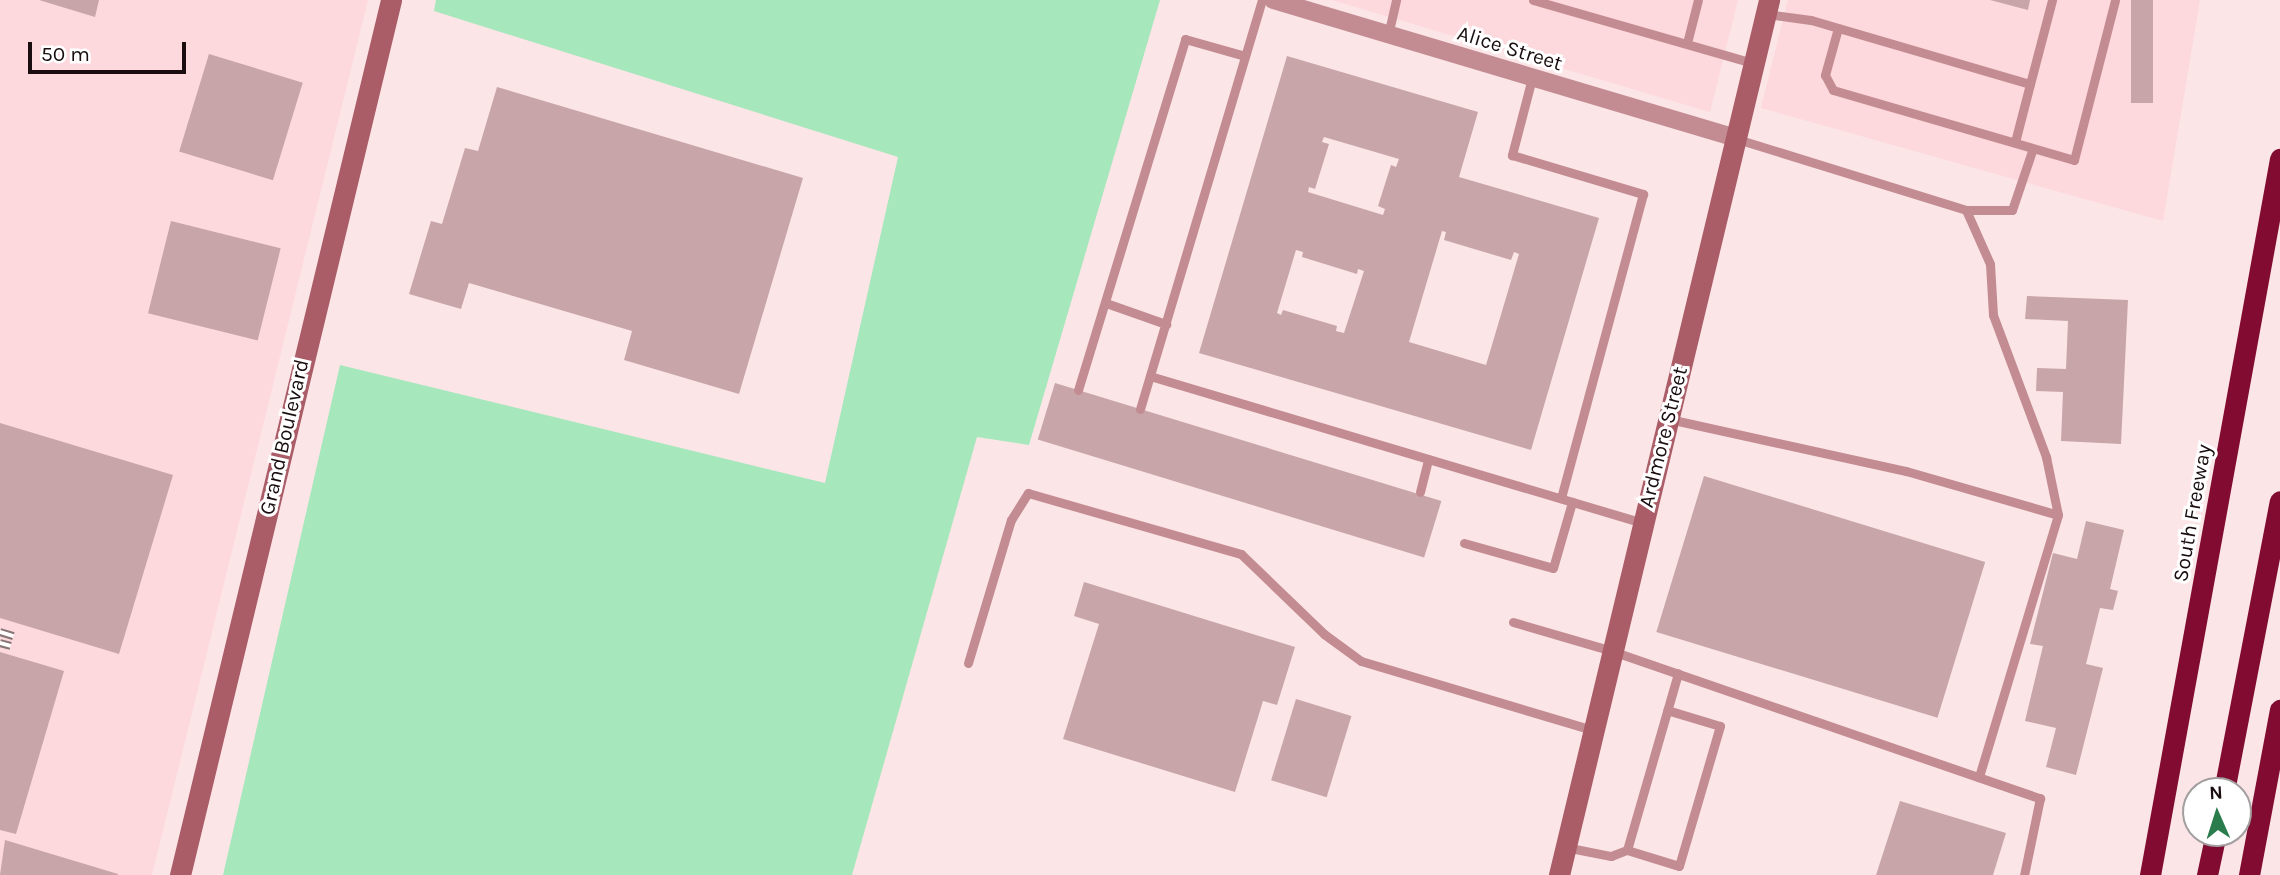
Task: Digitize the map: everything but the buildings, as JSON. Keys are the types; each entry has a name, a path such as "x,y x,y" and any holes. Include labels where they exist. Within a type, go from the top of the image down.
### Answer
{"highway":[{"name":"South Freeway","path":"2150,875 2280,159"},
{"path":"2227,777 2280,501"},
{"path":"2249,875 2280,710"},
{"path":"2207,875 2213,847"}],"street":[{"name":"Grand Boulevard","path":"180,875 391,0"},
{"name":"Alice Street","path":"1273,0 1735,138"},
{"name":"Ardmore Street","path":"1559,875 1767,7"}],"lane":[{"path":"1140,408 1262,0"},
{"path":"1388,35 1396,0"},
{"path":"1533,0 1558,3 1753,63"},
{"path":"1687,43 1698,0"},
{"path":"2015,142 2052,0"},
{"path":"1838,28 1825,75 1833,90 2074,160 2115,0"},
{"path":"1767,7 2030,84"},
{"path":"1078,390 1185,39 1245,56"},
{"path":"1532,78 1512,155 1643,194 1561,498"},
{"path":"1735,138 1966,210 2012,210 2033,148"},
{"path":"1966,210 1990,264 1993,315 2046,457 2058,514 1979,777"},
{"path":"1106,303 1166,324"},
{"path":"1150,376 1643,523"},
{"path":"1668,419 1906,471 2058,514"},
{"path":"1420,492 1429,459"},
{"path":"968,663 1011,520 1028,493 1241,554 1324,634 1361,661 1593,730"},
{"path":"1464,542 1553,568 1572,502"},
{"path":"1513,622 1678,673 2040,798 2024,875"},
{"path":"1627,850 1678,673"},
{"path":"1565,847 1611,856 1627,850 1679,866 1720,726 1667,710"}],"shaded area":[{"path":"0,0 368,0 152,875 0,875"},
{"path":"1332,0 1738,0 1710,112"},
{"path":"1788,0 2200,0 2163,221 1761,108"}],"green space":[{"path":"436,0 1160,0 1029,445 977,437 852,875 223,875 340,365 825,483 898,157 434,11"}],"railway":[{"path":"0,632 13,636"},
{"path":"0,643 11,646"}]}
